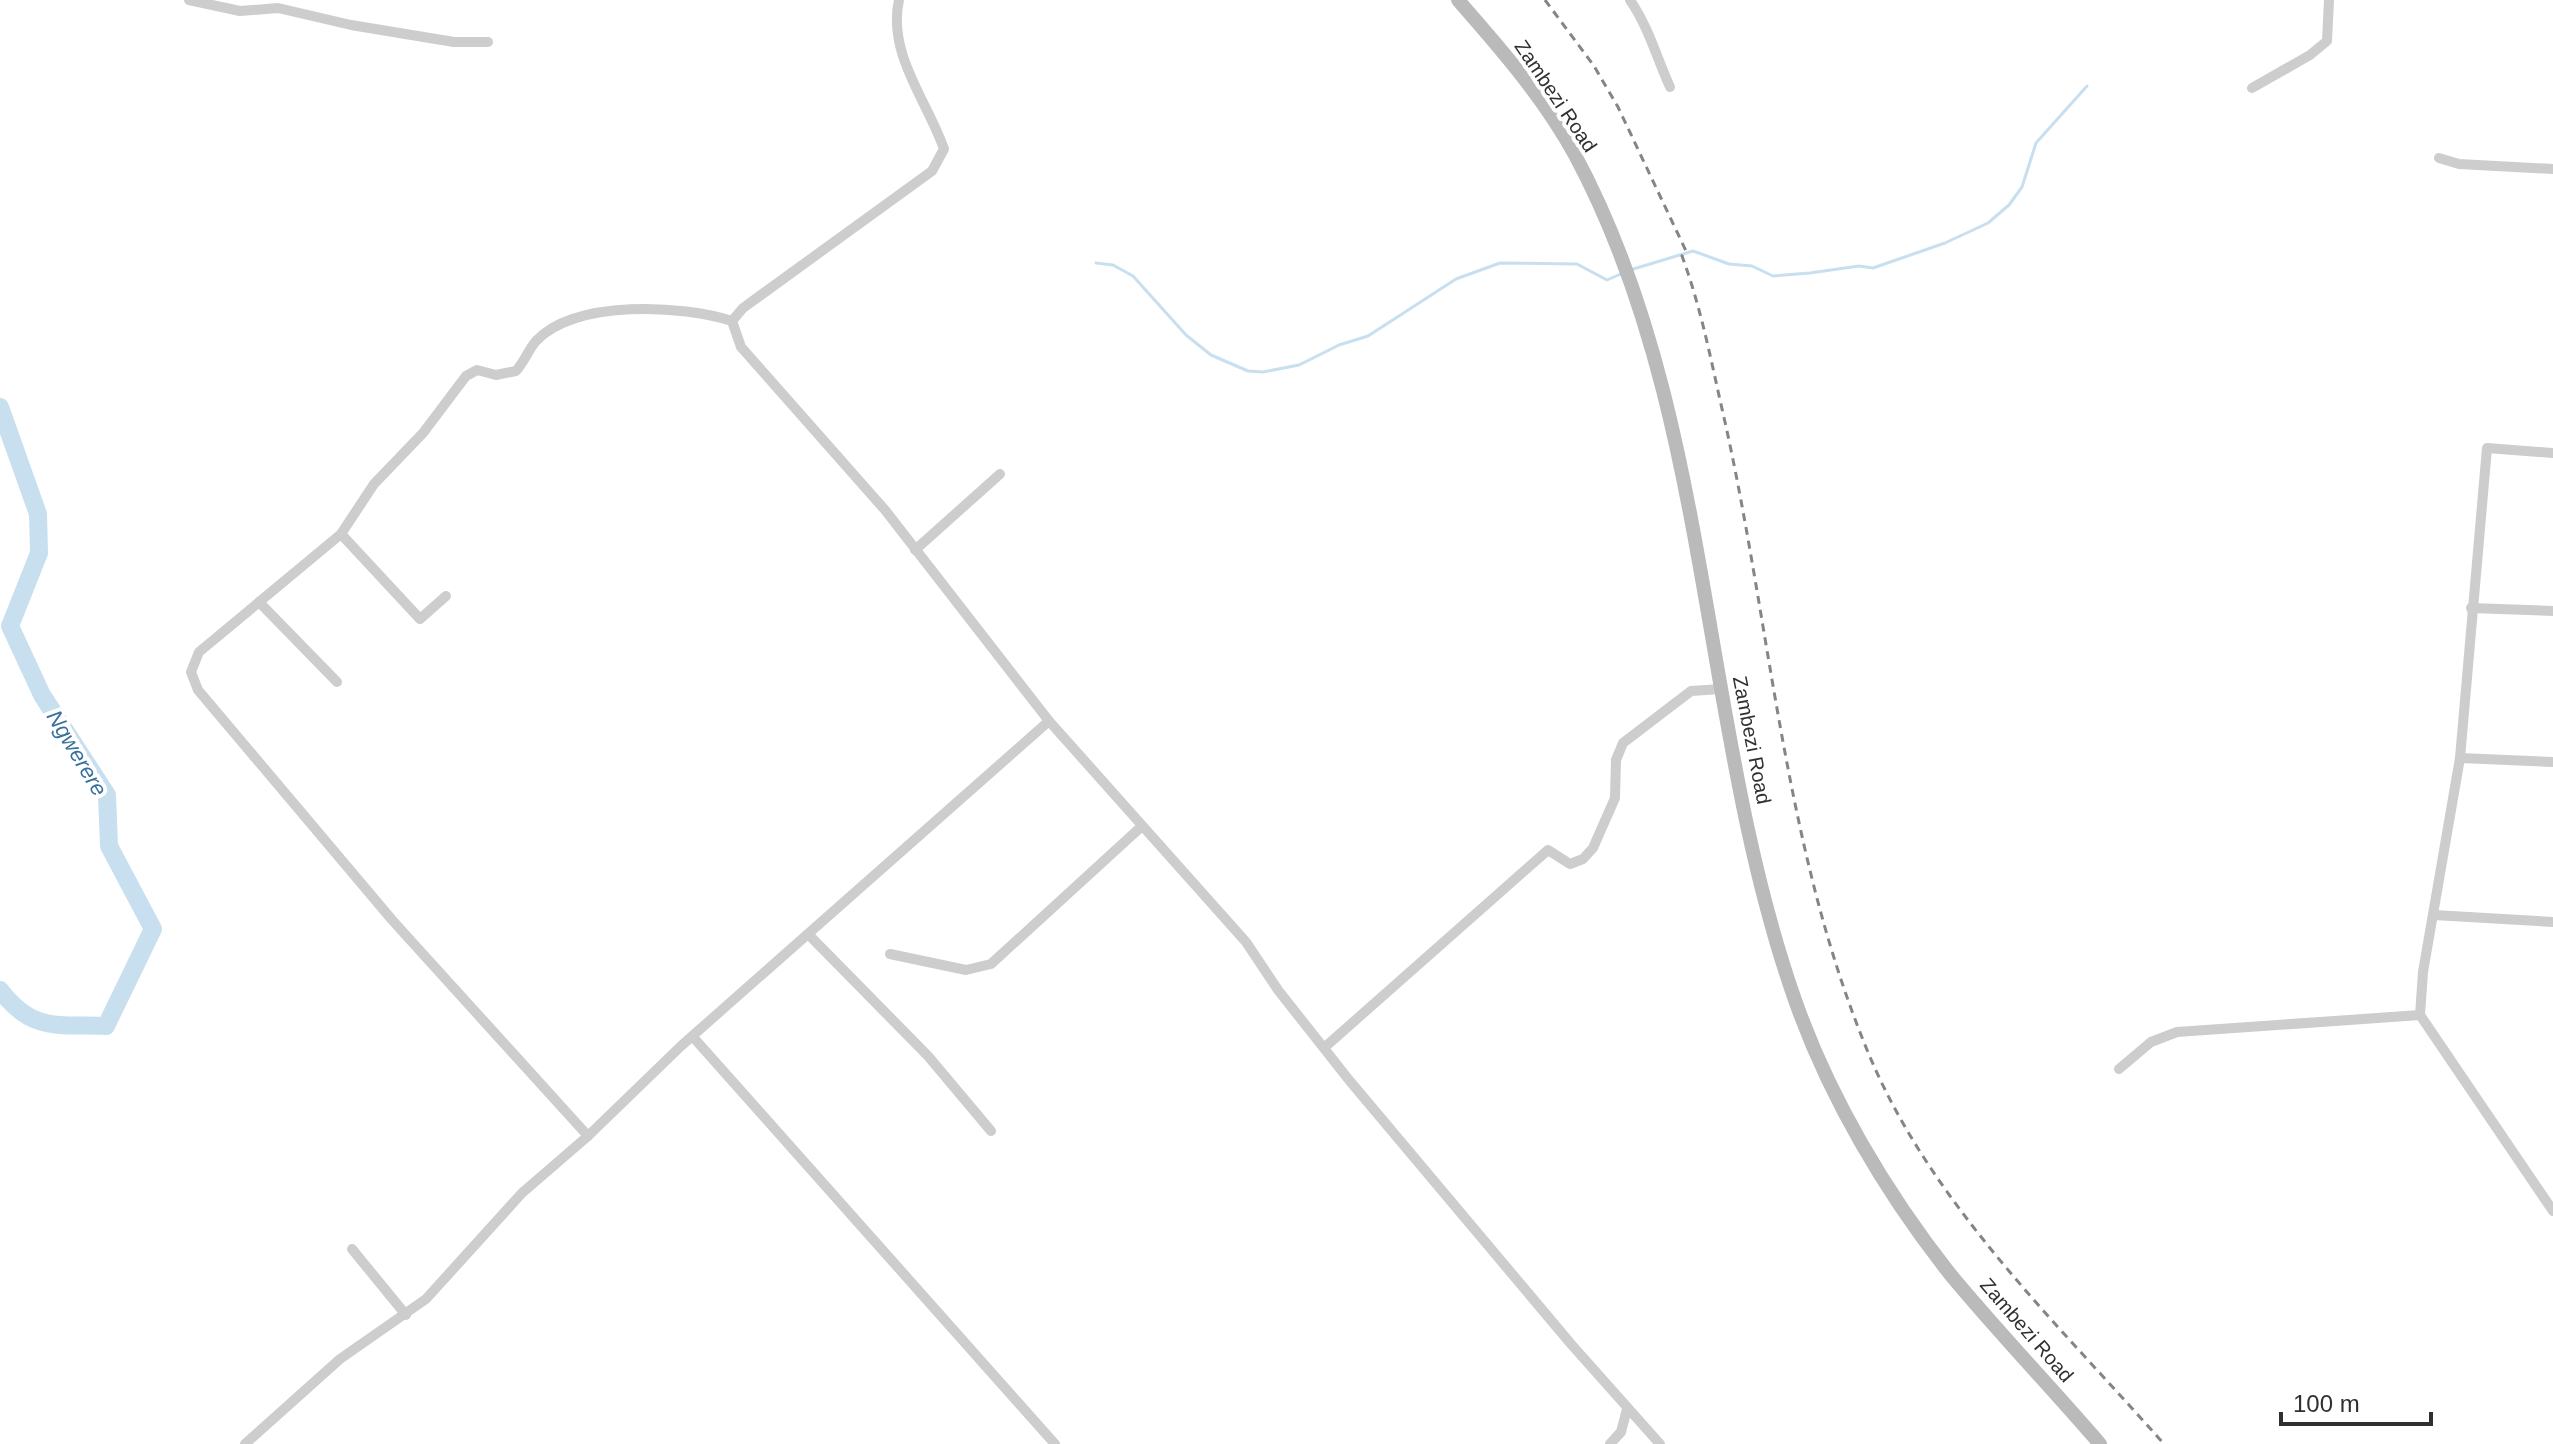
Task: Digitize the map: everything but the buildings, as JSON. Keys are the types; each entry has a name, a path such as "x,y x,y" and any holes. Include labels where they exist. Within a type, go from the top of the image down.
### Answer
{"main road":[{"name":"Zambezi Road","path":"1458,0 1514,64 1574,154 1626,268 1654,354 1765,901 1795,1001 1837,1096 1875,1164 1950,1273 2100,1444"}],"street":[{"path":"189,0 240,11 278,8 351,25 454,42 488,42"},
{"path":"732,321 743,308 932,171 944,149 938,131 922,106 904,60 896,12 899,0"},
{"path":"1630,0 1648,24 1652,47 1670,87"},
{"path":"2252,88 2310,55 2327,41 2329,0"},
{"path":"2439,158 2459,164 2553,169"},
{"path":"588,1136 393,921 198,690 191,672 199,652 341,534 374,484 423,433 466,376 477,370 496,375 516,371 534,342 551,330 621,309 706,313 732,321"},
{"path":"732,321 741,347 885,510 1049,721 1246,942 1278,990 1325,1047 1627,1409 1660,1444"},
{"path":"2553,453 2487,448 2460,758 2420,1015 2553,1211"},
{"path":"915,550 1000,474"},
{"path":"341,534 420,619 446,596"},
{"path":"259,602 337,682"},
{"path":"2471,608 2553,611"},
{"path":"1325,1047 1548,850 1570,864 1583,859 1593,848 1615,798 1616,760 1623,743 1691,691 1721,689"},
{"path":"245,1444 340,1359 426,1299 522,1193 1049,721"},
{"path":"2460,758 2553,762"},
{"path":"890,954 966,970 991,964 1142,826"},
{"path":"2434,915 2553,922"},
{"path":"809,935 928,1056 991,1131"},
{"path":"2119,1069 2151,1042 2177,1032 2420,1015"},
{"path":"693,1037 1055,1444"},
{"path":"352,1249 406,1315"},
{"path":"1610,1444 1621,1432 1627,1409"}],"waterway":[{"path":"1630,270 1693,251 1729,264 1752,266 1773,276 1859,266 1873,268 1945,243 1988,223 2009,205 2022,187 2036,143 2087,86"},
{"path":"1096,263 1113,265 1133,276 1186,335 1211,355 1248,371 1263,372 1299,365 1339,345 1368,336 1456,279 1500,263 1577,264 1607,280 1623,273"},
{"name":"Ngwerere","path":"0,407 38,514 39,553 10,626 42,695 107,795 109,846 153,929 106,1026 60,1025 35,1020 12,1004 0,990"}],"railway":[{"path":"1545,0 1594,66 1618,107 1686,251 1682,256 1706,338 1741,502 1799,823 1841,980 1870,1057 1896,1112 1963,1214 2041,1309 2164,1444"}]}
